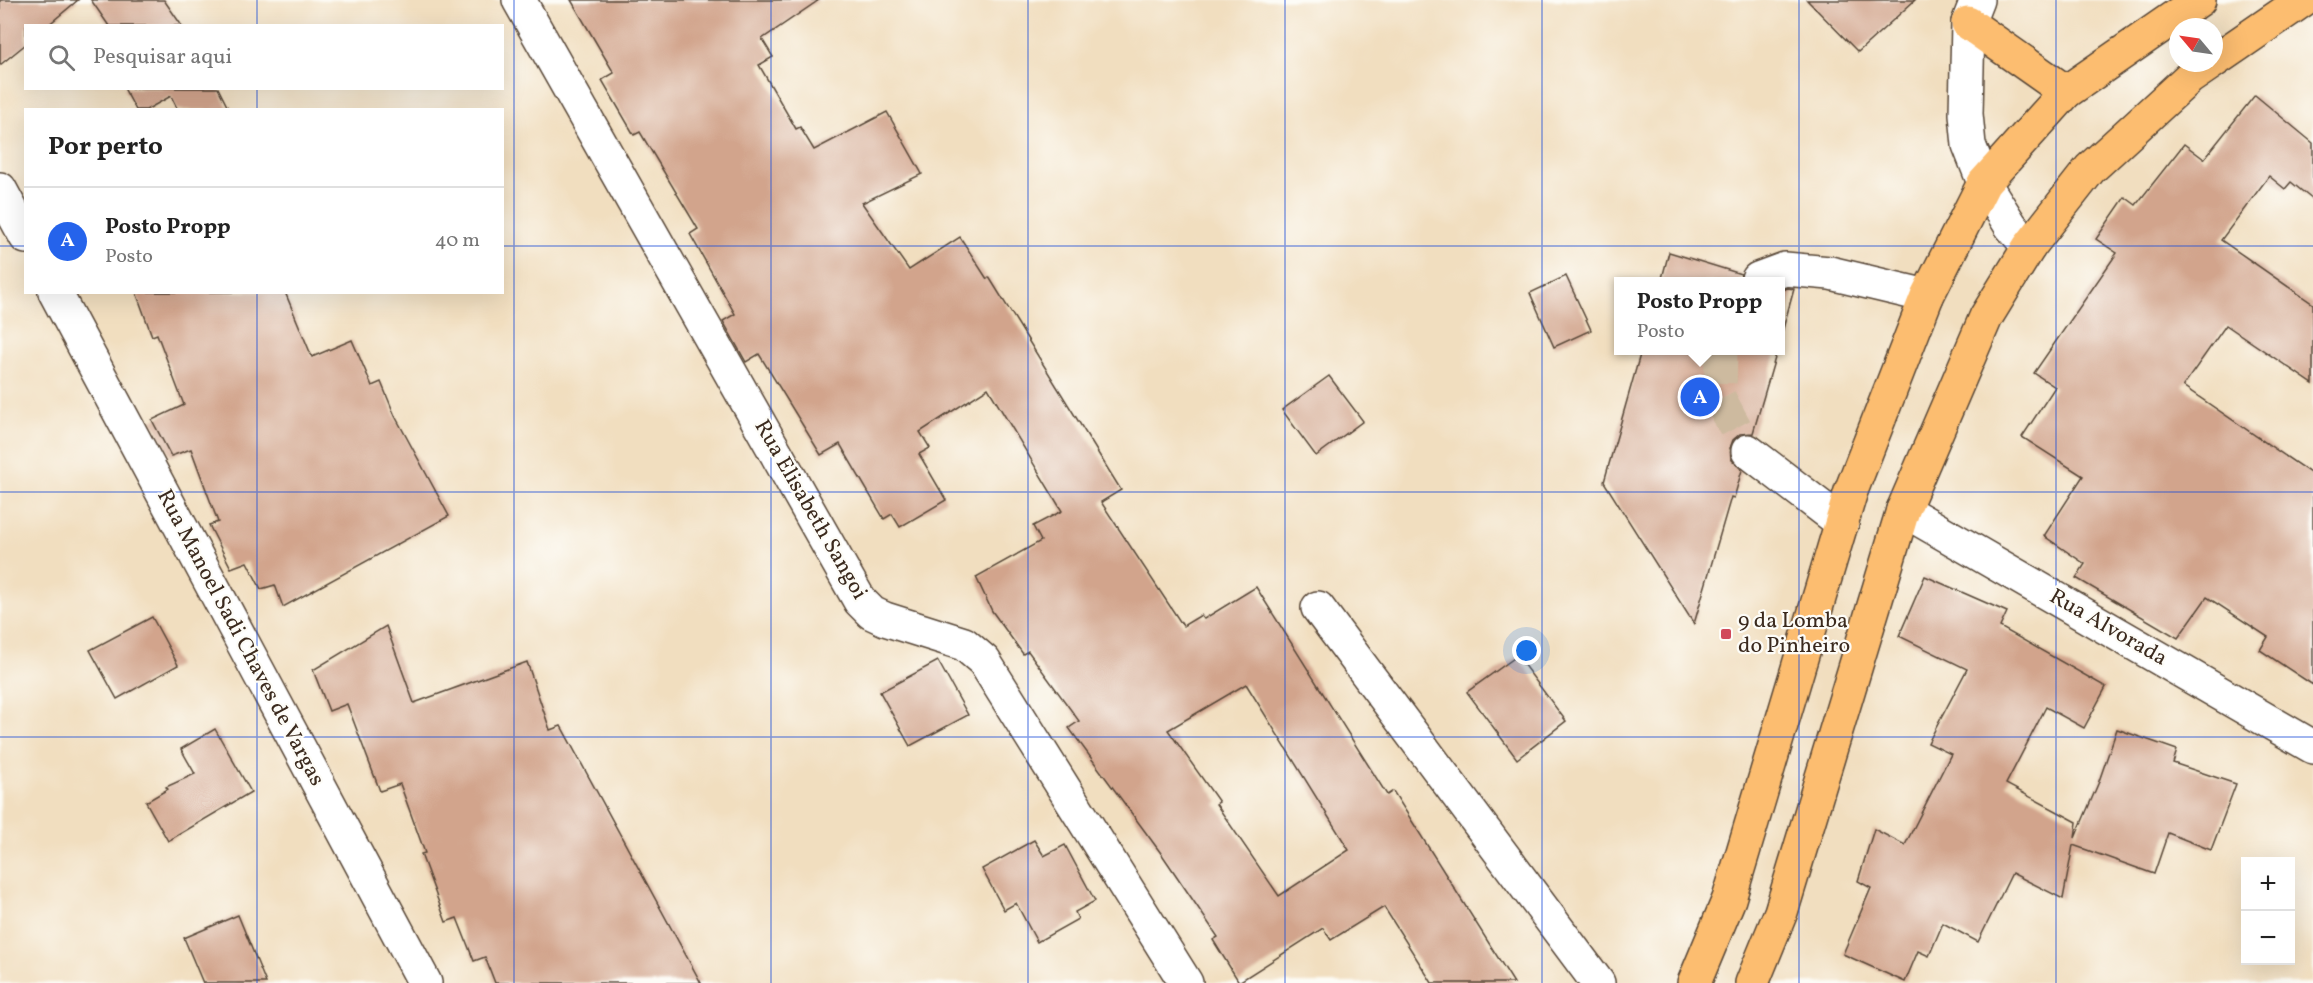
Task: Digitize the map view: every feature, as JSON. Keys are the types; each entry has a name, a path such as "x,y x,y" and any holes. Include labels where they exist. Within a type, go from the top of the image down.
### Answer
{"main road":[{"path":"1694,983 1729,899 1851,491 1927,296 1984,183 2066,92 2199,0"},
{"path":"2223,55 2303,0"},
{"path":"1972,11 2066,92"},
{"path":"1752,983 1781,912 1903,510 1986,317 2029,247 2090,169 2198,72"}],"street":[{"name":"Rua Elisabeth Sangoi","path":"519,0 860,601 872,613 885,619 964,644 984,661 1185,983"},
{"path":"1972,11 1965,114 1969,145 1984,183 2012,226 2029,247"},
{"path":"0,189 24,233"},
{"path":"1763,277 1785,268 1830,273 1927,296"},
{"name":"Rua Manoel Sadi Chaves de Vargas","path":"56,294 425,983"},
{"path":"1748,450 1842,523"},
{"name":"Rua Alvorada","path":"1903,510 2313,747"},
{"path":"1318,608 1598,983"}],"building":[{"path":"0,0 78,0 49,24 24,24 24,46 0,65"},
{"path":"91,0 164,0 181,24 108,24"},
{"path":"571,0 819,0 762,39 773,57 759,65 796,129 800,127 814,150 887,112 922,174 862,203 909,270 960,237 987,279 989,277 1121,490 1101,502 1183,626 1201,615 1204,619 1256,587 1387,795 1393,791 1514,983 1432,983 1384,907 1331,940 1323,928 1239,982 1213,940 1218,937 1163,856 1069,728 1079,721 1028,651 1023,654 992,611 976,577 1041,541 1033,526 1062,511 988,388 920,432 930,448 919,454 946,500 900,527 892,514 884,519 840,444 821,455 759,354 746,362 723,321 735,314 690,234 698,229 640,132 634,135 602,80 614,73","holes":["1246,684 1349,850 1279,896 1216,804 1219,802 1168,730"]},
{"path":"1807,0 1915,0 1858,52"},
{"path":"125,90 219,90 228,108 177,108 171,96 150,108 135,108"},
{"path":"2255,95 2313,143 2313,200 2291,182 2285,189 2269,176 2221,240 2313,304 2313,384 2226,325 2183,386 2313,475 2313,685 2260,650 2268,637 2207,597 2178,638 2076,578 2085,564 2044,536 2083,476 2022,437 2055,387 2034,373 2117,253 2096,239 2125,197 2136,205 2184,144 2204,159"},
{"path":"1669,252 1741,274 1741,277 1662,277"},
{"path":"1566,276 1591,330 1554,347 1530,293"},
{"path":"1785,289 1794,289 1785,322"},
{"path":"137,294 286,294 312,357 352,340 372,386 381,382 395,416 449,516 283,607 275,585 261,589 247,562 231,568 209,525 218,522 191,449 171,456 152,420 184,405 157,334 152,336"},
{"path":"1640,355 1776,355 1753,433 1740,434 1733,440 1730,448 1731,459 1742,470 1734,498 1731,497 1694,624 1604,482"},
{"path":"1329,376 1363,421 1316,456 1282,410"},
{"path":"1925,576 2007,612 2000,627 2106,687 2084,728 2046,707 2006,784 2077,822 2075,838 2098,784 2117,729 2177,750 2173,763 2236,784 2211,850 2168,833 2154,874 2073,845 2063,899 2012,873 1978,942 1943,923 1929,956 1918,951 1905,982 1843,954 1871,888 1858,881 1874,829 1905,845 1951,754 1928,743 1967,669 1899,636"},
{"path":"152,617 178,665 117,699 90,650"},
{"path":"386,626 414,703 527,662 550,730 561,726 701,983 495,983 485,957 474,961 457,918 446,922 421,854 425,853 400,784 380,791 347,704 329,711 313,670"},
{"path":"1517,656 1566,721 1517,759 1467,692"},
{"path":"938,661 968,715 910,746 880,692"},
{"path":"215,729 251,792 168,841 146,802 168,789 166,787 195,774 181,749"},
{"path":"1034,840 1044,856 1065,845 1095,901 1075,912 1078,919 1037,942 1016,903 1004,910 982,869"},
{"path":"238,915 266,983 203,983 184,938"}],"tunnel":[{"path":"1721,355 1720,399 1748,451"}],"place":[{"name":"Posto Propp","path":"1700,397"},
{"name":"9 da Lomba do Pinheiro","path":"1726,634"}]}
